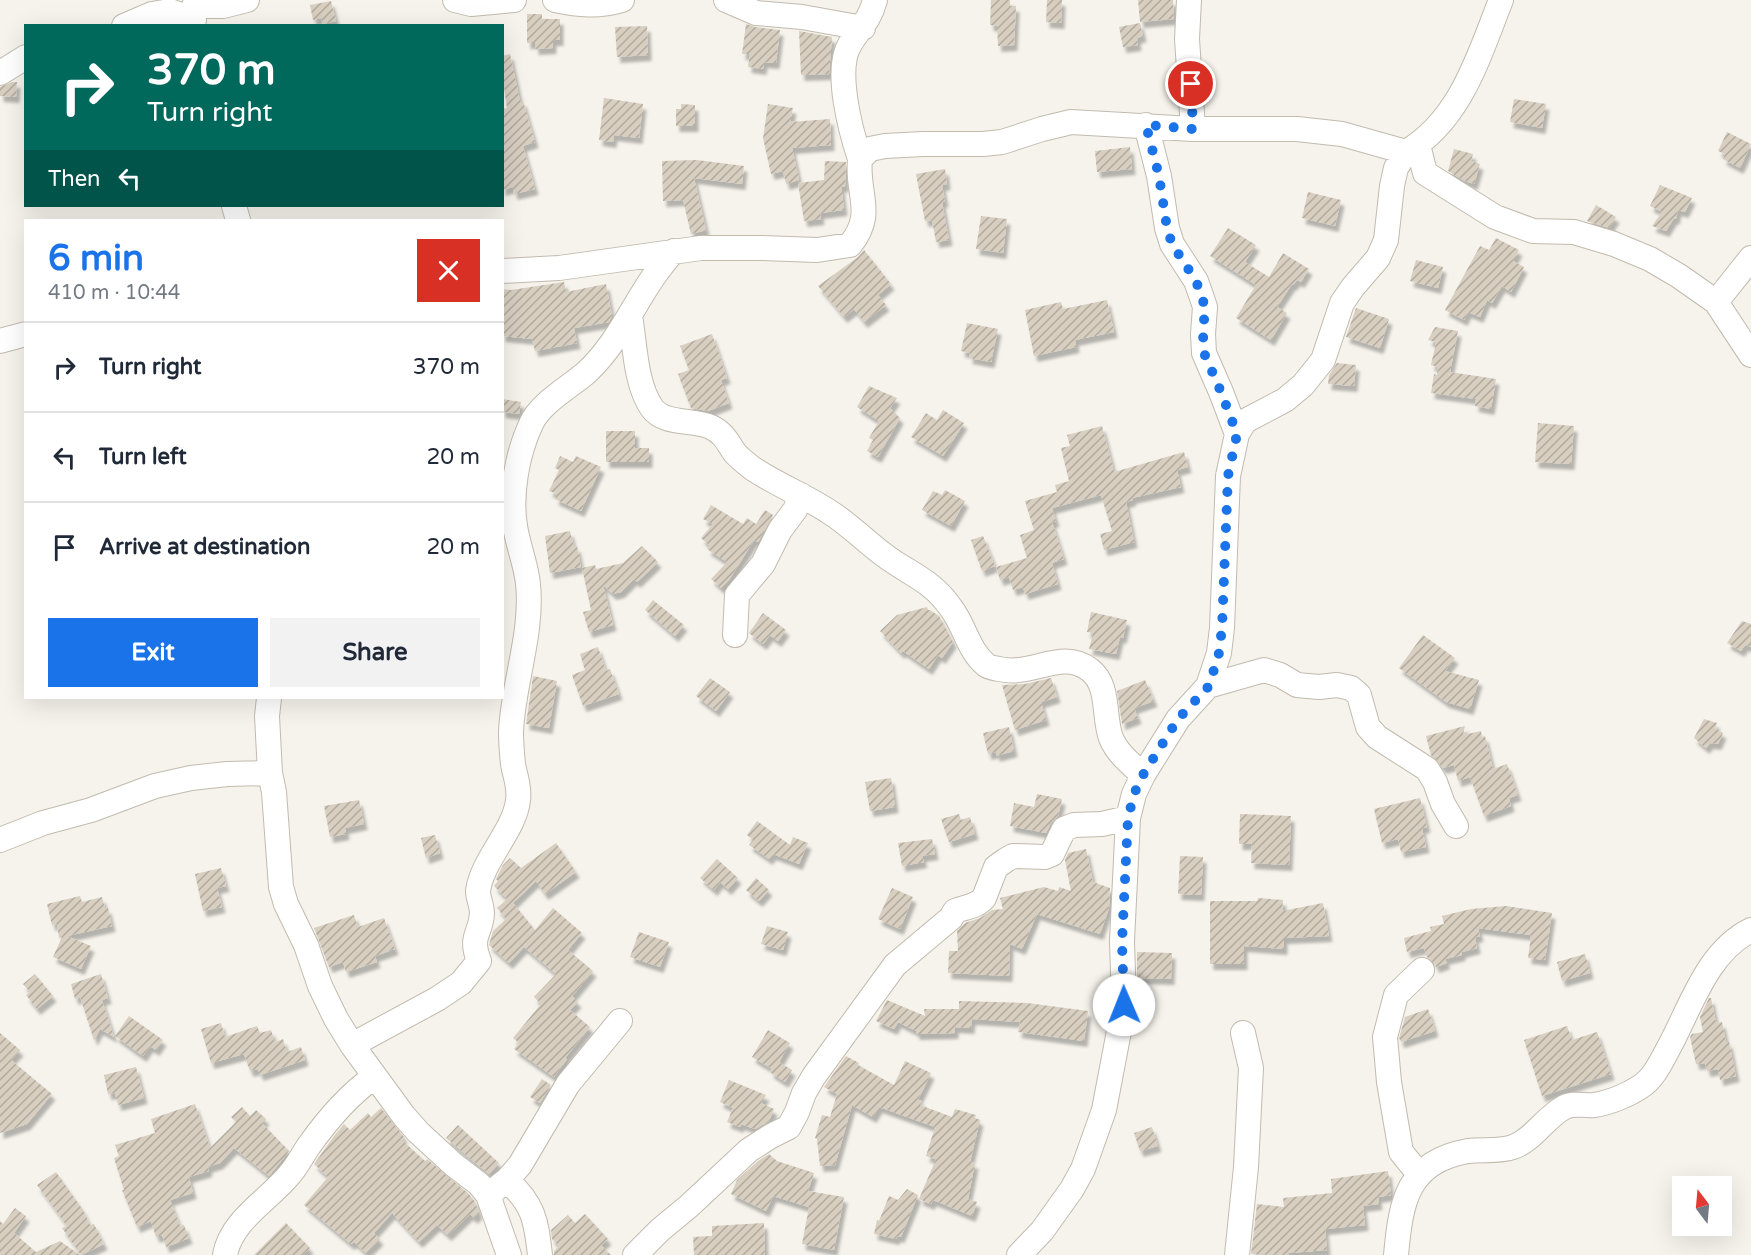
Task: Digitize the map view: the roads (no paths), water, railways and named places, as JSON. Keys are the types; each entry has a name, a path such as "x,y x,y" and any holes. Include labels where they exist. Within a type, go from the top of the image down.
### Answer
{"street":[{"path":"129,24 152,14 170,11 194,13 247,0"},
{"path":"455,0 471,4 514,0"},
{"path":"555,0 590,6 607,5 622,0"},
{"path":"726,0 756,13 802,17 863,28"},
{"path":"504,271 559,268 674,251 733,247 817,250 850,245 860,233 864,217 858,172 860,159 851,131 843,74 844,59 849,45 872,13 875,0"},
{"path":"1189,0 1187,39 1193,129"},
{"path":"1019,1255 1042,1231 1072,1189 1083,1169 1104,1110 1124,1005 1122,942 1128,818 1134,794 1143,775 1178,719 1209,686 1219,653 1228,486 1237,434 1245,421 1285,400 1304,386 1323,360 1342,303 1378,258 1386,240 1396,168 1412,149 1441,122 1461,94 1475,67 1501,0"},
{"path":"0,73 24,58"},
{"path":"860,159 870,150 885,146 1002,142 1071,122 1193,129 1297,129 1342,134 1412,149 1425,173 1494,217 1533,231 1574,232 1614,244 1650,259 1679,276 1716,302 1751,355"},
{"path":"1146,125 1159,176 1167,228 1172,244 1196,281 1201,295 1205,307 1204,353 1237,434"},
{"path":"352,1045 461,983 478,961 473,946 482,914 478,892 483,874 519,801 511,735 513,705 522,665 528,585 524,558 515,527 513,495 519,459 531,422 550,401 586,372 609,348 657,270 674,251"},
{"path":"1716,302 1751,258"},
{"path":"630,316 639,373 651,407 659,414 709,426 720,432 736,453 752,467 830,512 884,555 917,574 933,587 951,608 964,628 970,646 988,666 1006,671 1026,671 1073,660 1092,671 1099,680 1109,734 1114,745 1124,758 1143,775"},
{"path":"0,341 24,335"},
{"path":"735,635 737,595 763,564 780,530 795,510 801,495"},
{"path":"1209,686 1264,670 1280,675 1297,685 1319,687 1337,685 1351,688 1359,695 1368,727 1377,737 1427,768 1456,826"},
{"path":"269,699 267,717 270,773 274,792 281,887 286,904 306,945 320,986 352,1045 374,1077 418,1132 479,1184 488,1195 509,1255"},
{"path":"0,840 43,823 91,810 155,786 191,778 270,773"},
{"path":"635,1255 749,1150 789,1127 814,1076 895,965 951,918 954,911 980,902 984,898 996,867 1013,856 1044,857 1052,854 1064,830 1069,826 1102,824 1128,818"},
{"path":"1396,1255 1406,1195 1419,1174 1443,1158 1456,1153 1515,1147 1565,1107 1601,1104 1642,1086 1658,1068 1716,960 1734,939 1751,930"},
{"path":"1419,1174 1401,1152 1389,1082 1385,1037 1396,995 1422,970"},
{"path":"488,1195 507,1180 520,1165 568,1084 620,1022"},
{"path":"1237,1255 1246,1167 1251,1068 1243,1033"},
{"path":"225,1255 228,1242 237,1227 291,1174 334,1112 355,1091 374,1077"},
{"path":"507,1180 522,1194 530,1208 535,1222 540,1255"}]}
